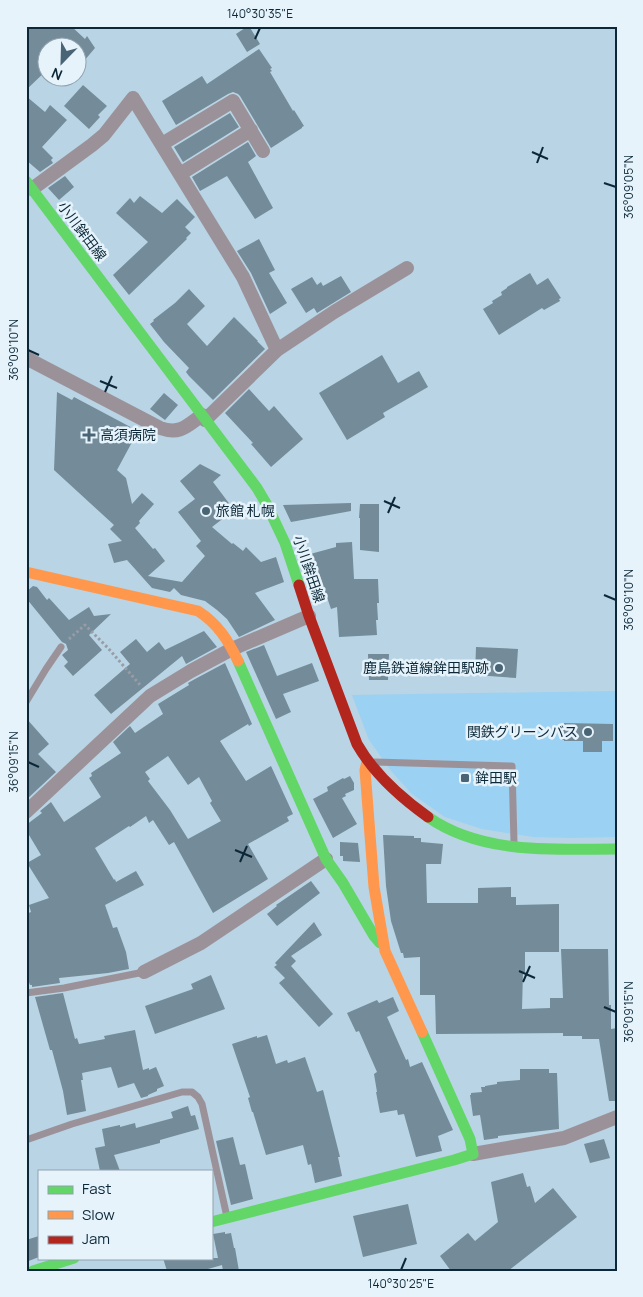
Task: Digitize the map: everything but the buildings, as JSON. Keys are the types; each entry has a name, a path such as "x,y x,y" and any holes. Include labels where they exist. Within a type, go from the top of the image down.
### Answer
{"street":[{"path":"29,185 92,145 104,135 134,98 243,277 277,350"},
{"path":"162,144 233,101 263,151"},
{"path":"180,174 251,130"},
{"name":"小川鉾田線","path":"29,185 257,488 285,543 357,744 367,762 378,776 438,824 456,832 514,846 617,849"},
{"path":"26,358 160,428 170,432 178,431 203,417 277,350 334,312 407,268"},
{"path":"26,572 198,611 208,617 226,636 326,859 385,951 470,1139 473,1154"},
{"path":"26,812 150,696 191,671 232,650 310,616"},
{"path":"367,762 365,770 374,887 385,951"},
{"path":"144,972 201,943 326,859"},
{"path":"212,1222 473,1154 564,1138 617,1117"},
{"path":"33,1271 68,1260"}],"lane":[{"path":"26,702 61,647"},
{"path":"367,762 512,766 514,846"},
{"path":"26,993 64,988 144,972"},
{"path":"26,1140 162,1097 182,1092 192,1092 202,1104 227,1218"}],"path":[{"path":"61,647 85,625 150,696"}],"shaded area":[{"path":"617,691 615,837 571,838 533,837 482,829 445,817 412,794 392,772 369,740 352,695"}],"traffic: fast":[{"path":"26,181 257,488 285,543 299,585"},
{"path":"238,661 326,859 380,943"},
{"path":"428,817 449,829 471,838 495,844 544,849 617,849"},
{"path":"212,1222 473,1154 470,1139 422,1032"},
{"path":"33,1271 68,1260"}],"traffic: slow":[{"path":"26,572 198,611 222,633 238,661"},
{"path":"367,762 365,770 374,887 385,951 422,1032"}],"traffic: jam":[{"path":"299,585 357,744 371,765 388,784 428,817"}],"place":[{"name":"高須病院","path":"89,435"},
{"name":"旅館 札幌","path":"206,511"},
{"name":"鹿島鉄道線鉾田駅跡","path":"499,668"},
{"name":"関鉄グリーンバス","path":"588,732"},
{"name":"鉾田駅","path":"465,778"}]}
